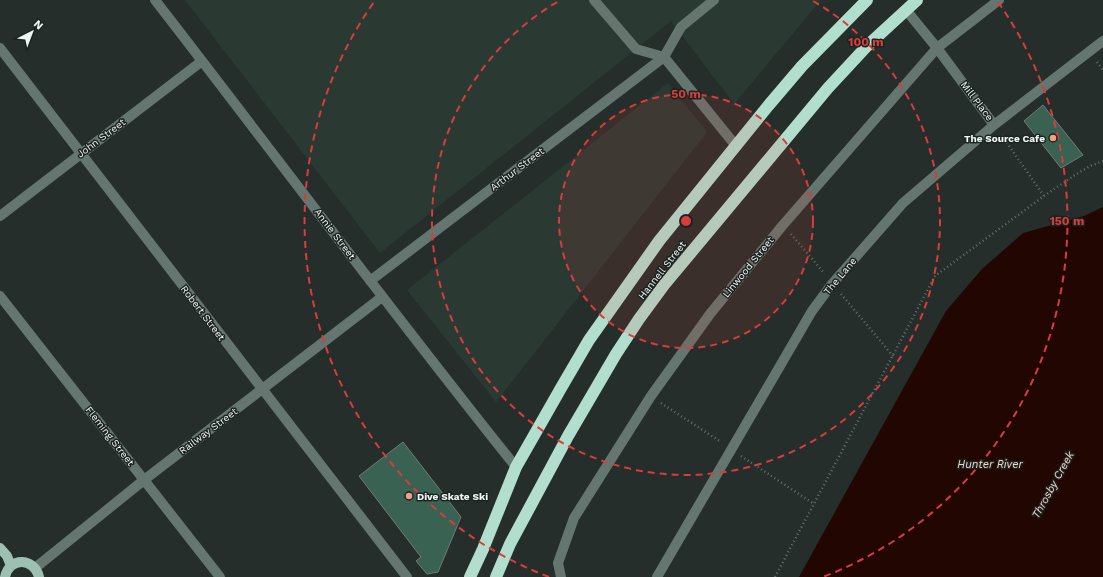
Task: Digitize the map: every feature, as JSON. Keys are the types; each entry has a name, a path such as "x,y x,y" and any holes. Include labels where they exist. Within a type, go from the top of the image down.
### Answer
{"highway":[{"name":"Hannell Street","path":"470,577 484,549 516,467 560,388 589,340 659,241 768,106 802,66 867,0"},
{"name":"Hannell Street","path":"496,577 510,544 568,436 638,319 664,285 828,88 867,46 917,0"}],"main road":[{"path":"0,548 7,556 11,566"},
{"path":"5,577 7,570 11,566 21,562 26,563 37,572"}],"street":[{"name":"Annie Street","path":"155,0 382,297 516,467"},
{"path":"594,0 636,49 664,57 736,146"},
{"path":"664,57 681,28 714,0"},
{"name":"Linwood Street","path":"561,577 558,563 574,518 660,383 710,314 783,225 937,48 999,0"},
{"name":"Mill Place","path":"906,10 937,48 994,125"},
{"name":"The Lane","path":"657,577 812,311 832,284 902,203 994,125 1103,41"},
{"name":"Robert Street","path":"0,48 407,577"},
{"name":"Arthur Street","path":"370,281 664,57"},
{"name":"John Street","path":"0,216 80,153 202,61"},
{"name":"Fleming Street","path":"0,296 220,577"},
{"name":"Railway Street","path":"37,572 144,480 382,297"}],"path":[{"name":"Mill Place","path":"994,125 1044,196"},
{"path":"775,577 935,276 1044,196 1080,172 1103,161"}],"shaded area":[{"path":"185,0 821,0 734,104 671,21 380,253"},
{"path":"668,83 707,132 496,402 407,290"}],"water":[{"name":"Hunter River","path":"1103,207 1103,577 799,577 946,311 982,269 1023,233 1084,216"}],"building":[{"name":"The Source Cafe","path":"1043,105 1083,155 1061,168 1024,121"},
{"name":"Dive Skate Ski","path":"403,442 461,517 438,572 427,574 416,561 421,557 359,476"}],"place":[{"name":"The Source Cafe","path":"1053,138"},
{"name":"Dive Skate Ski","path":"409,496"}],"water label":[{"name":"Throsby Creek","path":"1053,485"}]}
